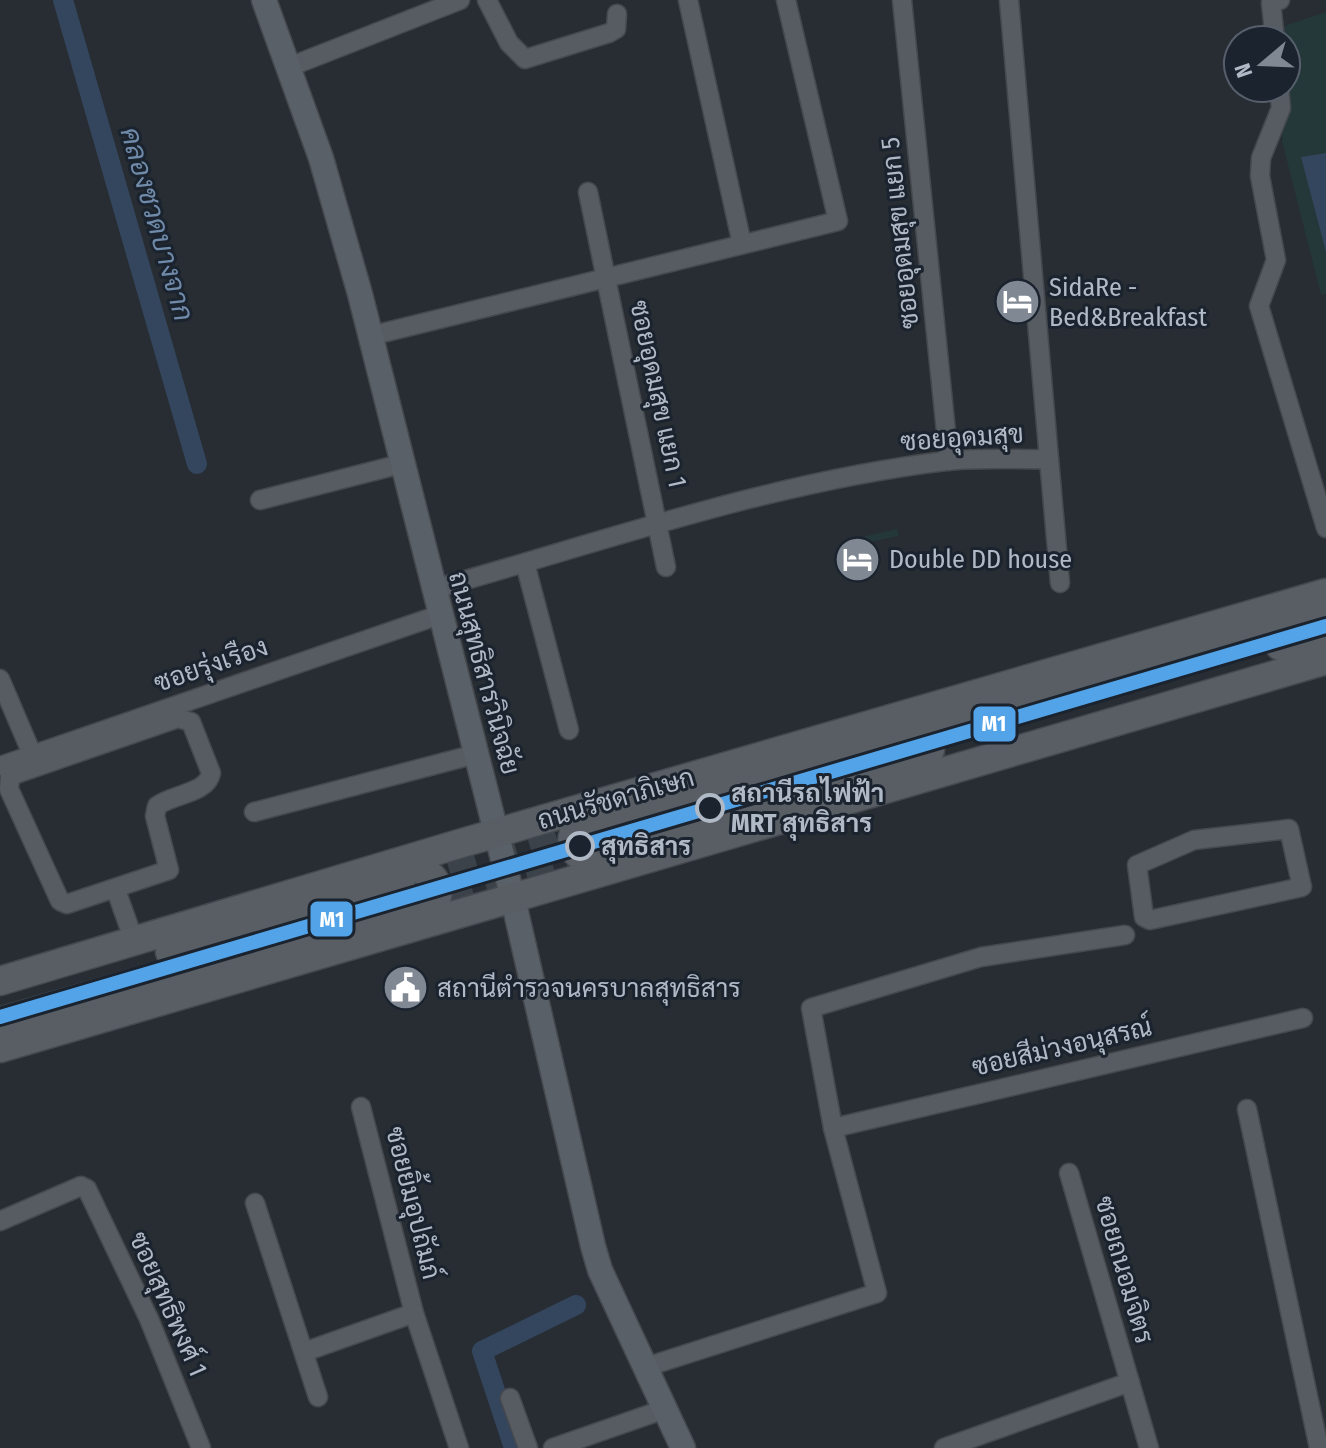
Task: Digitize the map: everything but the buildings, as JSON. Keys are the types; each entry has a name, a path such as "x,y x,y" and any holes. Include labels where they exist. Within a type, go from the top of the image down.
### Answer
{"main road":[{"name":"ถนนรัชดาภิเษก","path":"0,981 134,941 406,893 513,899 599,837 1326,593"},
{"name":"ถนนรัชดาภิเษก","path":"599,837 1326,612"},
{"name":"ถนนรัชดาภิเษก","path":"599,837 1326,636"},
{"name":"ถนนรัชดาภิเษก","path":"0,1048 406,893 497,833 599,837 1326,660"},
{"name":"ถนนรัชดาภิเษก","path":"0,1002 406,893"},
{"name":"ถนนรัชดาภิเษก","path":"0,1022 406,893"}],"street":[{"name":"ถนนสุทธิสารวินิจฉัย","path":"264,0 331,190 370,336 497,833 593,1246 683,1448"},
{"path":"289,67 460,0"},
{"path":"487,0 509,43 525,59 609,33 616,29 617,14"},
{"path":"688,0 742,244"},
{"path":"370,336 606,275 834,223 839,216 786,0"},
{"name":"ซอยอุดมสุข แยก 5","path":"902,0 949,461"},
{"name":"ซอยอุดมสุข","path":"434,589 659,524 857,475 949,461 1049,459 1009,0"},
{"path":"1274,1 1275,24"},
{"path":"1281,104 1261,158 1260,176 1276,260 1259,306 1326,528"},
{"name":"ซอยอุดมสุข แยก 1","path":"588,192 666,567"},
{"path":"1049,459 1060,583"},
{"path":"260,500 401,464"},
{"path":"525,563 569,730"},
{"name":"ซอยรุ่งเรือง","path":"0,766 439,615"},
{"path":"0,679 32,754"},
{"path":"185,718 191,722 211,773 209,781 157,806 155,816 169,870 116,890 67,904 60,901 9,789 10,776 185,718"},
{"path":"254,812 476,754"},
{"path":"1289,829 1303,887 1146,920 1135,867 1191,834 1289,829"},
{"path":"116,890 134,941"},
{"path":"646,1367 877,1293 833,1128 811,1008 981,957 1125,935"},
{"name":"ซอยสีม่วงอนุสรณ์","path":"833,1128 1303,1018"},
{"name":"ซอยยิ้มอุปถัมภ์","path":"361,1107 414,1313 459,1448"},
{"path":"1247,1109 1319,1448"},
{"name":"ซอยถนอมจิตร","path":"1069,1173 1149,1448"},
{"name":"ซอยสุทธิพงศ์ 1","path":"0,1221 81,1186 87,1189 149,1319 199,1447"},
{"path":"255,1203 318,1397"},
{"name":"ซอยยิ้มอุปถัมภ์","path":"304,1352 414,1313"},
{"name":"ซอยถนอมจิตร","path":"944,1448 1130,1382"},
{"path":"510,1398 528,1448"},
{"path":"553,1448 665,1409"}],"shaded area":[{"path":"1326,12 1326,294 1321,295 1282,141 1283,104 1302,104 1302,24 1290,24"},
{"path":"897,529 899,536 864,543 862,537"}],"water":[{"path":"1326,153 1326,252 1301,157"}],"waterway":[{"name":"คลองชวดบางจาก","path":"63,0 197,464"},
{"path":"514,1448 482,1351 576,1305"}],"tunnel":[{"path":"409,882 596,827"},
{"path":"404,905 598,848"}],"transit line":[{"name":"M1","path":"0,1017 1326,626"}],"place":[{"name":"SidaRe - Bed&Breakfast","path":"1018,302"},
{"name":"Double DD house","path":"858,559"},
{"name":"สถานีรถไฟฟ้า MRT สุทธิสาร","path":"710,808"},
{"name":"สุทธิสาร","path":"580,846"},
{"name":"สถานีตำรวจนครบาลสุทธิสาร","path":"406,988"}]}
